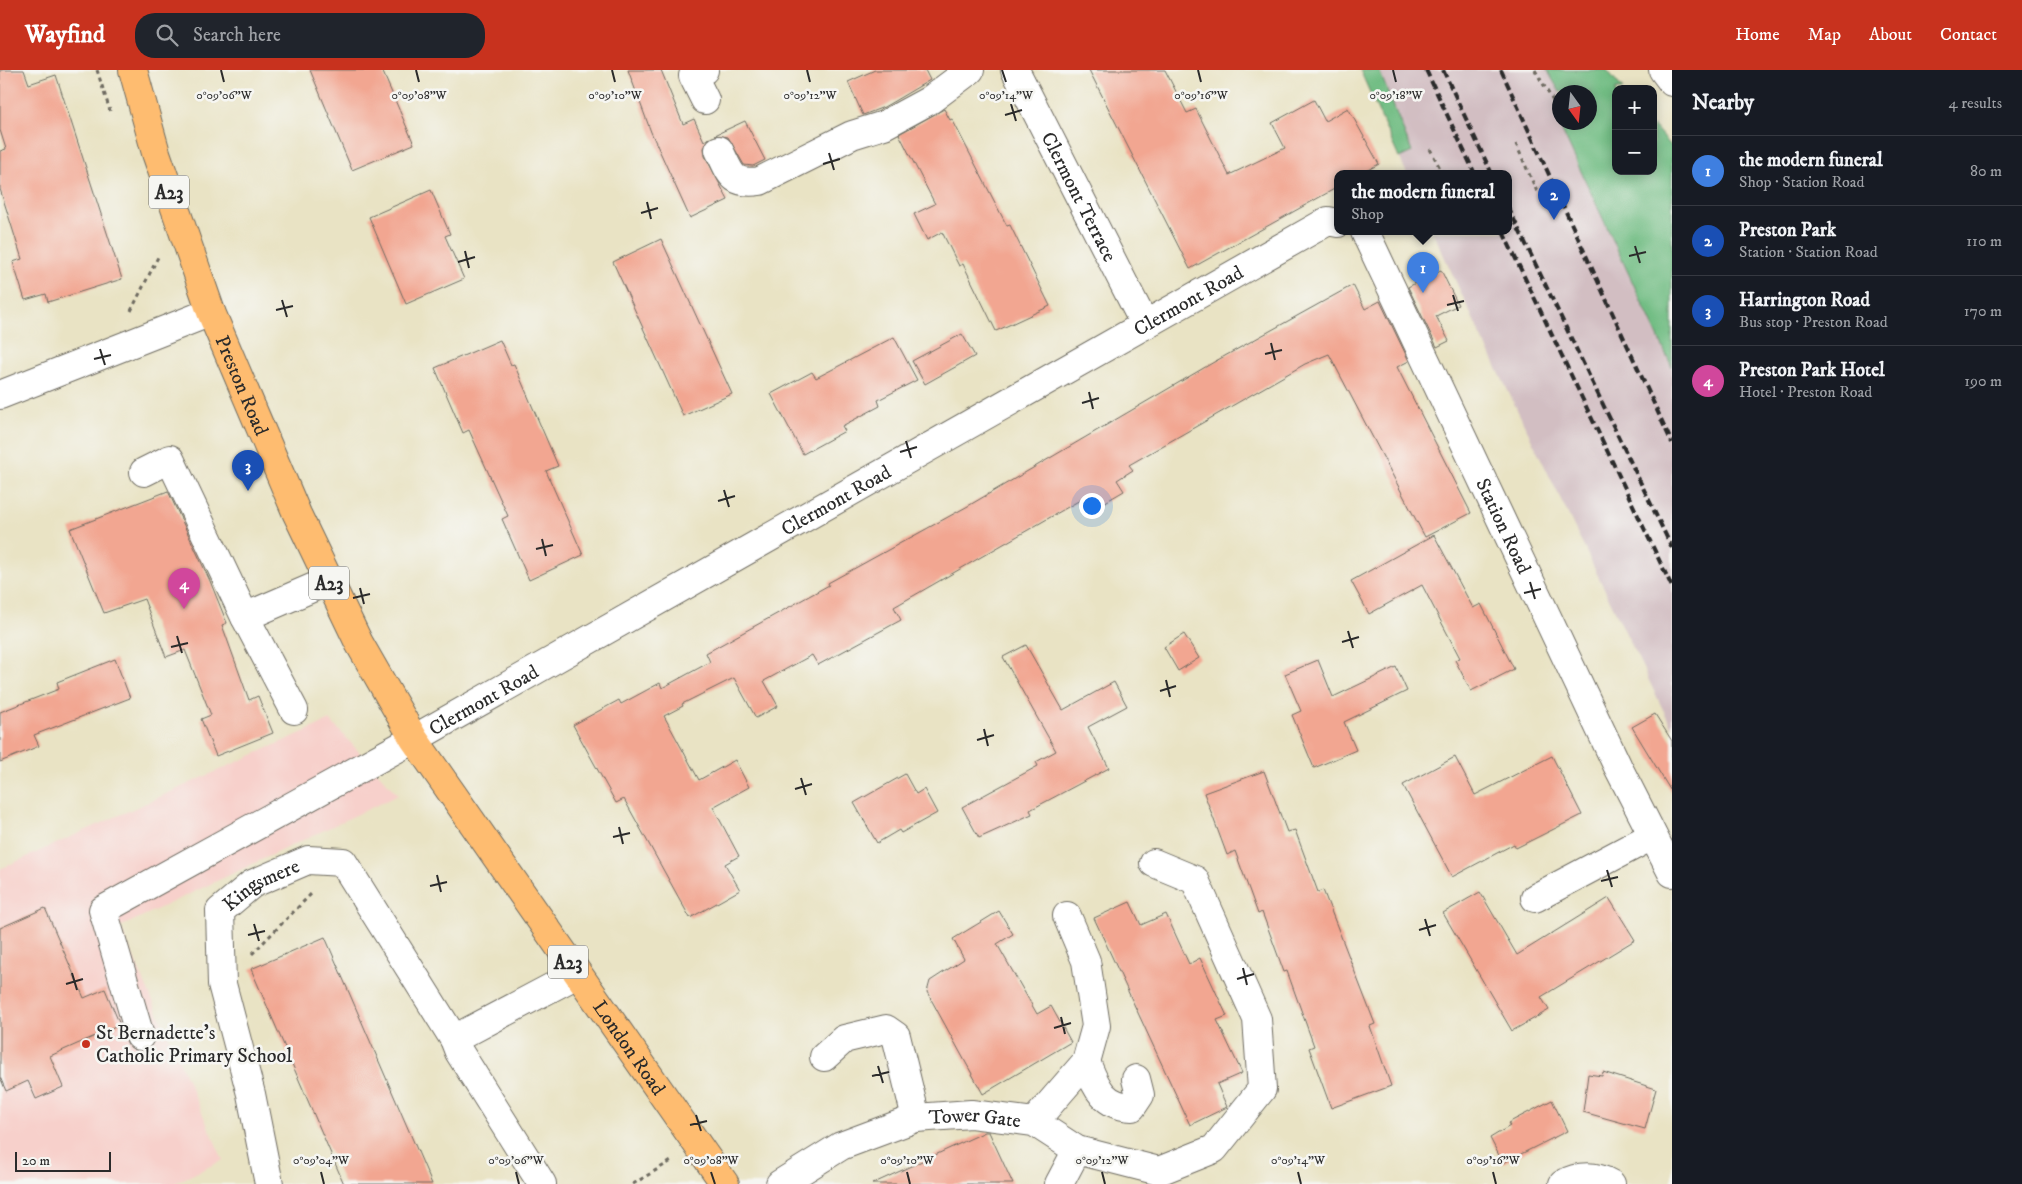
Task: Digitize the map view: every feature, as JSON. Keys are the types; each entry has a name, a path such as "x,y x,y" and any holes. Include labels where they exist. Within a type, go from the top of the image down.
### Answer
{"highway":[{"name":"Preston Road","path":"133,70 156,154 211,312 297,514 328,581 359,643 414,739"},
{"name":"London Road","path":"414,739 576,974 698,1144 724,1184"}],"street":[{"path":"704,70 693,76 705,100"},
{"path":"719,150 733,178 744,184 760,182 852,135 884,126 930,100 970,70"},
{"name":"Clermont Terrace","path":"1015,70 1144,325"},
{"path":"1663,70 1672,82"},
{"name":"Clermont Road","path":"140,1036 103,910 414,739 1328,221 1334,222"},
{"name":"Station Road","path":"1366,235 1652,836 1672,874"},
{"path":"0,395 211,312"},
{"path":"144,472 170,459 245,617 294,710"},
{"path":"245,617 328,581"},
{"path":"1535,898 1652,836"},
{"name":"Kingsmere","path":"269,1184 251,1094 222,984 220,911 252,884 308,860 342,862"},
{"path":"342,862 542,1184"},
{"name":"Tower Gate","path":"780,1184 841,1146 916,1118 971,1114 1034,1122 1077,1150 1159,1171 1214,1149 1262,1089 1257,1019 1195,880 1154,863"},
{"name":"Tower Gate","path":"1034,1122 1086,1062 1096,1026 1086,961 1067,916"},
{"path":"454,1040 576,974"},
{"name":"Tower Gate","path":"824,1057 844,1039 886,1029 896,1036 916,1118"},
{"path":"1086,1062 1098,1091 1118,1107 1132,1107 1140,1095 1136,1080"},
{"path":"1059,1184 1077,1150"},
{"path":"1563,1184 1569,1180 1586,1177 1602,1179 1611,1184"}],"path":[{"path":"97,70 112,117"},
{"path":"1535,70 1552,99"},
{"path":"1516,144 1538,194"},
{"path":"1430,149 1441,170"},
{"path":"128,316 159,259 156,249"},
{"path":"222,984 342,862"},
{"path":"633,1184 698,1144"}],"shaded area":[{"path":"1360,70 1607,70 1620,85 1612,85 1612,175 1657,175 1657,130 1672,147 1672,728 1474,321 1434,235 1512,235 1512,170 1405,170"},
{"name":"St Bernadette's Catholic Primary School","path":"330,720 398,795 120,927 223,1160 173,1184 0,1184 0,869"}],"green space":[{"path":"1360,70 1379,70 1412,152 1399,158"},
{"path":"1547,70 1607,70 1620,85 1612,85 1612,175 1657,175 1657,130 1672,147 1672,367 1562,130 1597,130 1597,85 1556,85"}],"building":[{"path":"0,70 24,70 29,84 56,75 122,279 48,302 46,294 25,300 13,262 22,259 0,189 0,151 6,149 0,130"},
{"path":"310,70 382,70 414,144 352,170"},
{"path":"628,70 661,70 683,124 694,119 704,141 710,138 704,148 705,156 728,200 690,218 651,132"},
{"path":"875,70 925,70 930,80 884,107 863,115 848,82"},
{"path":"1089,70 1165,70 1187,113 1196,109 1229,175 1285,148 1272,123 1314,100 1325,121 1348,108 1379,164 1368,170 1334,170 1334,189 1190,269"},
{"path":"944,109 950,120 952,119 1007,226 1010,225 1050,306 996,331 963,264 959,266 942,232 927,240 914,214 935,204 899,134"},
{"path":"745,121 765,160 753,166 744,165 728,137 715,135"},
{"path":"431,190 450,234 445,236 464,279 406,304 369,217"},
{"path":"661,239 732,394 683,416 613,262"},
{"path":"1441,270 1458,305 1436,316 1449,341 1437,347 1408,287"},
{"path":"1353,285 1365,309 1380,301 1409,361 1397,367 1471,513 1425,537 1329,354 1305,364 1129,465 1133,470 1117,480 1124,491 1089,512 1082,499 894,607 901,620 818,665 812,655 764,681 778,706 756,718 734,678 682,704 683,706 664,716 699,780 735,760 749,787 713,807 739,856 725,864 740,890 690,918 624,799 616,803 573,725 619,700 621,704 660,683 662,688 710,662 706,653 968,506 1214,362"},
{"path":"962,334 975,356 925,384 912,361"},
{"path":"894,337 917,380 878,400 880,406 842,426 845,431 803,454 771,394 812,372 816,378"},
{"path":"500,340 511,365 514,364 558,466 546,471 583,555 529,580 502,519 508,516 469,430 463,433 435,368"},
{"path":"168,491 210,581 227,623 222,625 249,700 258,696 273,733 216,756 201,719 211,715 185,650 166,657 144,599 104,613 70,529"},
{"path":"1434,535 1473,608 1481,604 1514,669 1471,691 1455,660 1460,658 1422,585 1369,614 1351,581"},
{"path":"1184,634 1199,658 1178,671 1164,647"},
{"path":"1026,645 1063,710 1114,682 1127,706 1088,727 1109,768 1030,810 1032,814 979,838 962,807 1038,766 1036,762 1056,751 1003,657"},
{"path":"115,659 130,698 34,735 39,746 0,762 0,712 59,689 57,682"},
{"path":"1318,660 1333,697 1396,667 1407,691 1344,722 1356,750 1314,768 1292,715 1301,711 1285,674"},
{"path":"1655,714 1672,741 1672,793 1632,727"},
{"path":"1552,756 1582,815 1516,848 1514,844 1452,877 1403,785 1455,757 1475,795"},
{"path":"1264,771 1287,832 1295,830 1318,892 1323,890 1375,1024 1370,1026 1391,1086 1331,1108 1309,1048 1314,1046 1287,971 1284,972 1262,912 1258,914 1235,851 1227,855 1204,793"},
{"path":"905,774 916,794 924,789 937,813 901,833 899,830 877,843 854,803"},
{"path":"1480,892 1517,955 1609,898 1635,940 1541,997 1549,1010 1512,1031 1443,913"},
{"path":"1130,902 1141,925 1166,914 1189,964 1200,958 1227,1016 1217,1020 1242,1073 1217,1084 1227,1107 1190,1125 1094,918"},
{"path":"45,908 84,998 105,989 120,1025 50,1056 63,1087 36,1099 28,1081 6,1091 0,1077 0,928"},
{"path":"999,911 1013,934 997,944 1037,1014 1051,1006 1071,1042 983,1094 927,992 930,981 964,959 953,939"},
{"path":"325,937 432,1184 344,1184 251,969"},
{"path":"1603,1072 1656,1089 1645,1129 1583,1112 1588,1074 1602,1076"},
{"path":"1552,1100 1567,1131 1503,1163 1490,1138 1510,1126 1508,1123"},
{"path":"985,1132 989,1132 1013,1184 872,1184"}],"railway":[{"path":"1426,70 1473,170"},
{"path":"1443,70 1490,170"},
{"path":"1501,70 1672,443"},
{"path":"1512,215 1672,548"},
{"path":"1504,235 1672,587"}],"place":[{"name":"Preston Park","path":"1554,220"},
{"name":"the modern funeral","path":"1423,293"},
{"name":"Harrington Road","path":"248,491"},
{"name":"Preston Park Hotel","path":"184,609"},
{"name":"St Bernadette's Catholic Primary School","path":"86,1044"}]}
